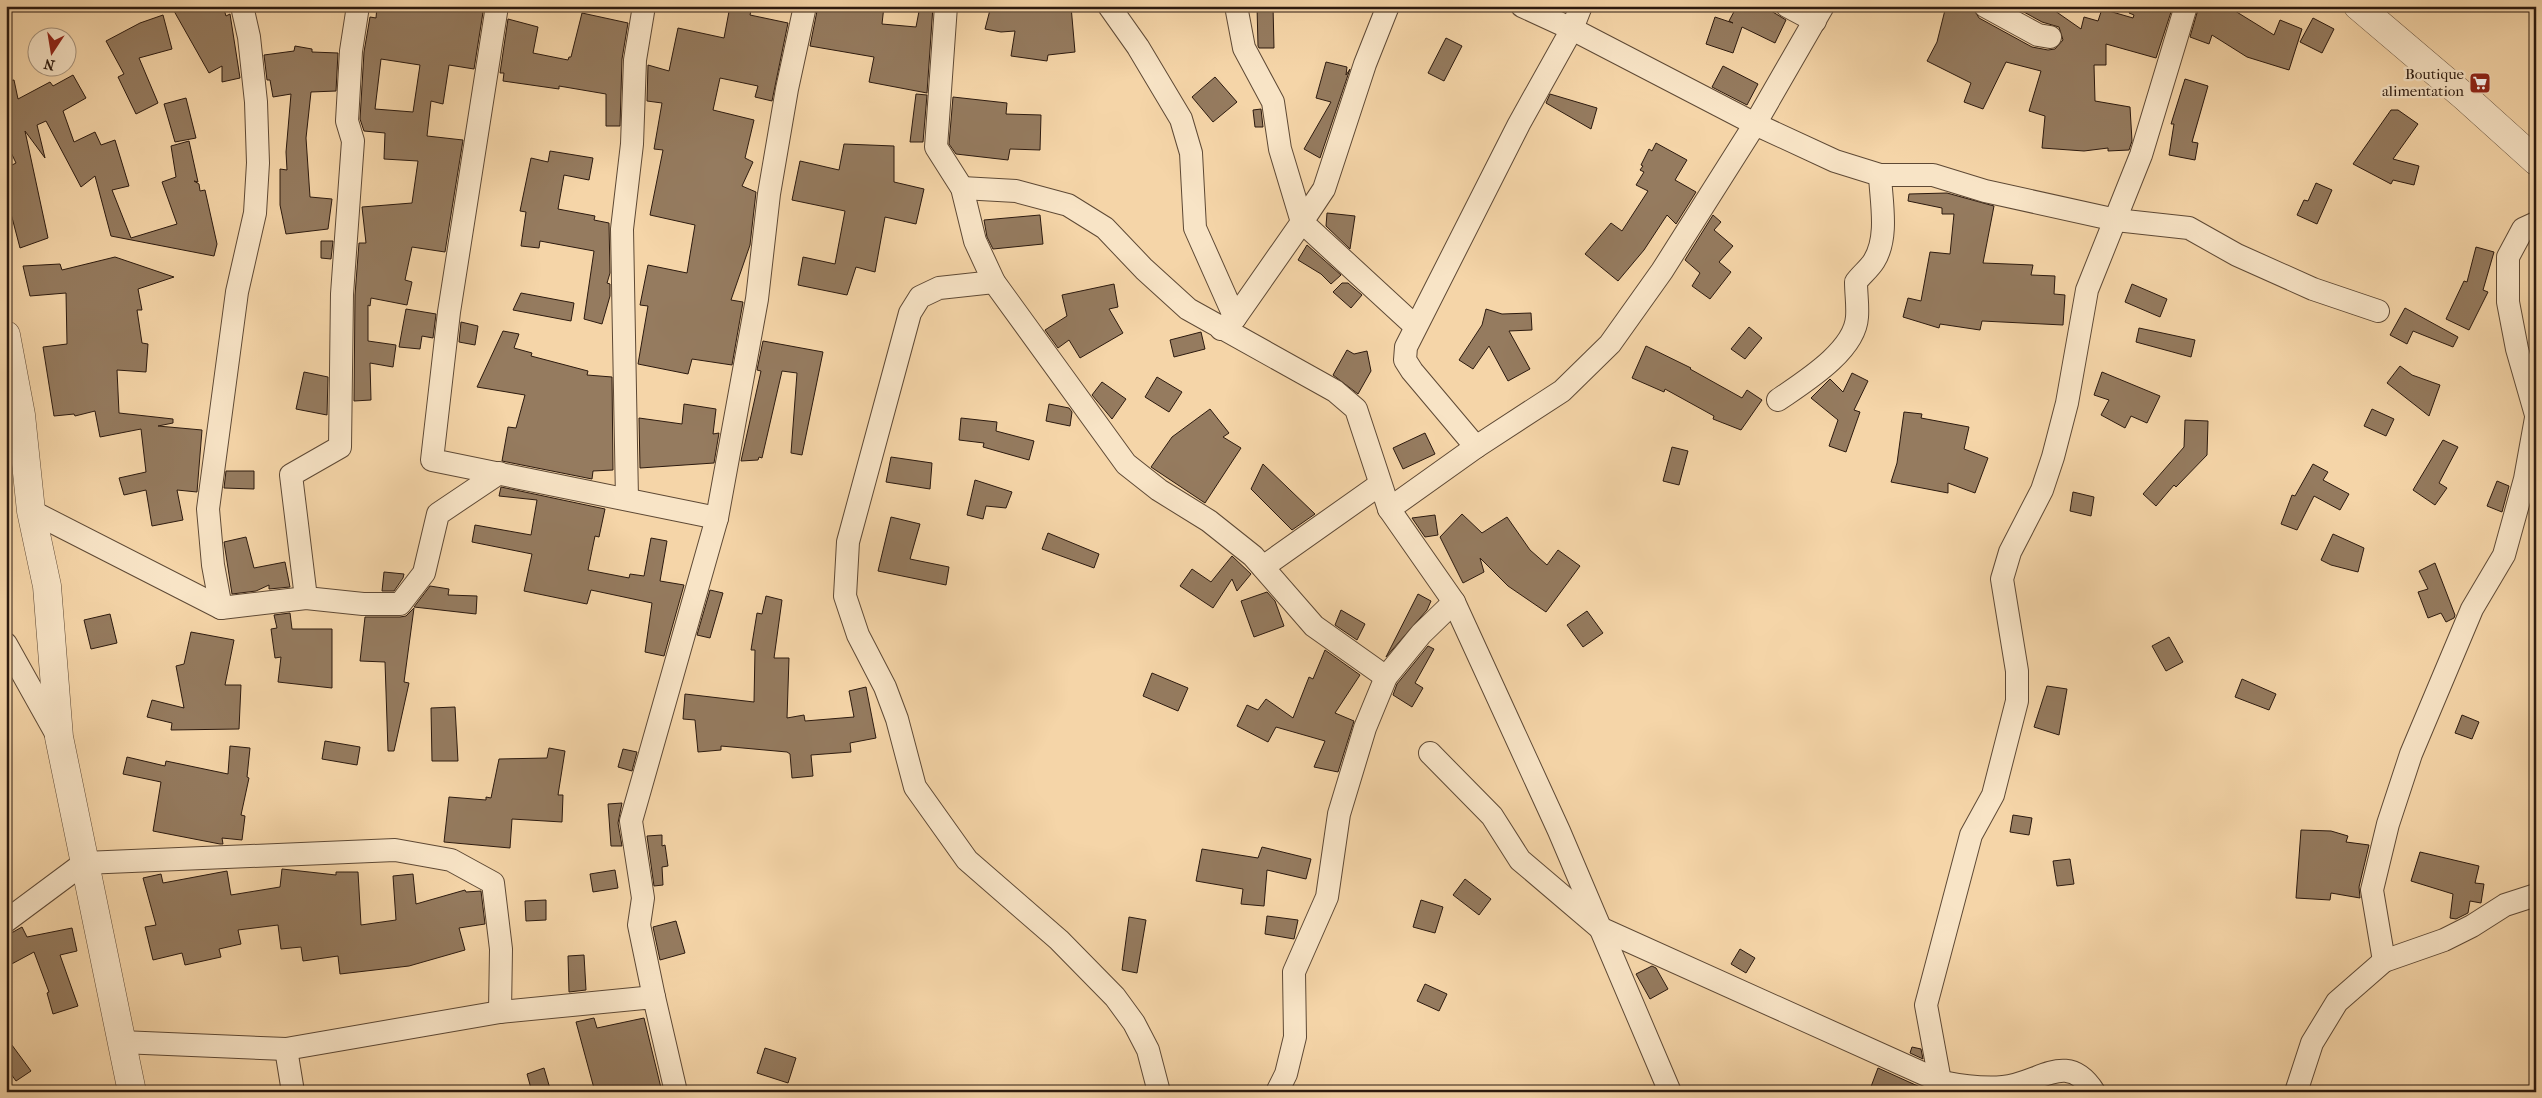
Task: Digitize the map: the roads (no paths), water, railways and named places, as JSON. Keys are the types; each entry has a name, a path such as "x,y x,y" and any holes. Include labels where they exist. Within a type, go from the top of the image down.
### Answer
{"street":[{"path":"221,608 213,565 208,509 238,292 255,213 258,163 256,102 249,37 242,6"},
{"path":"306,598 291,475 340,447 342,294 353,141 347,122 351,51 358,6"},
{"path":"497,6 449,312 432,460 717,518"},
{"path":"627,499 622,229 632,144 635,60 644,6"},
{"path":"676,1092 639,925 643,898 631,821 717,518 757,299 769,194 786,89 805,6"},
{"path":"946,6 936,147 962,188 975,241 994,282 1126,464 1159,490 1209,521 1254,556 1314,626 1386,677"},
{"path":"1109,6 1138,47 1181,119 1191,152 1195,228 1228,323"},
{"path":"1236,6 1244,48 1273,102 1280,149 1302,222 1415,326"},
{"path":"1228,323 1324,189 1365,64 1388,6"},
{"path":"1522,6 1572,29 1754,124 1835,161 1880,175 1933,175 1985,191 2116,220 2189,228 2237,255 2313,289 2378,311"},
{"path":"1476,447 1405,360 1406,347 1519,124 1572,29 1581,6"},
{"path":"1389,509 1476,447 1562,391 1610,344 1662,271 1754,124 1819,14 1787,6"},
{"path":"1985,6 2038,35 2050,38"},
{"path":"1942,1087 1926,1005 1971,835 1993,795 2017,702 2017,671 2002,579 2004,570 2010,552 2042,490 2053,457 2067,403 2087,290 2141,155 2186,6"},
{"path":"2358,6 2465,97 2536,161"},
{"path":"1778,400 1822,370 1849,341 1857,319 1856,282 1874,262 1880,249 1883,230 1880,175"},
{"path":"962,188 1016,191 1068,205 1105,228 1144,269 1188,309 1228,323 1335,391 1356,409 1379,485 1389,509 1454,602 1559,831 1670,1092"},
{"path":"2384,961 2372,890 2388,824 2411,754 2472,609 2504,555 2525,479 2536,417 2517,349 2510,311 2508,257 2523,229 2536,224"},
{"path":"994,282 939,288 920,297 910,313 848,542 845,596 858,636 885,687 897,719 915,787 968,860 1059,940 1115,997 1134,1023 1148,1050 1159,1092"},
{"path":"6,335 21,416 31,511 47,586 59,738 132,1092"},
{"path":"31,511 221,608 306,598 363,604 400,604 424,573 438,514 499,473"},
{"path":"1263,567 1379,485"},
{"path":"1277,1092 1286,1074 1295,1037 1294,972 1326,897 1340,814 1365,728 1386,677 1421,634 1454,602"},
{"path":"6,644 59,738"},
{"path":"1430,753 1492,816 1520,860 1600,928 1942,1087 2004,1087 2066,1070 2076,1072 2086,1078 2094,1092"},
{"path":"6,921 84,863 265,857 395,850 451,860 493,883 501,948 500,1012"},
{"path":"2296,1092 2312,1043 2338,1002 2384,961 2444,940 2472,926 2504,904 2536,895"},
{"path":"121,1042 286,1049 500,1012 654,997"},
{"path":"286,1049 293,1092"}],"place":[{"name":"Boutique alimentation","path":"2480,83"}]}
